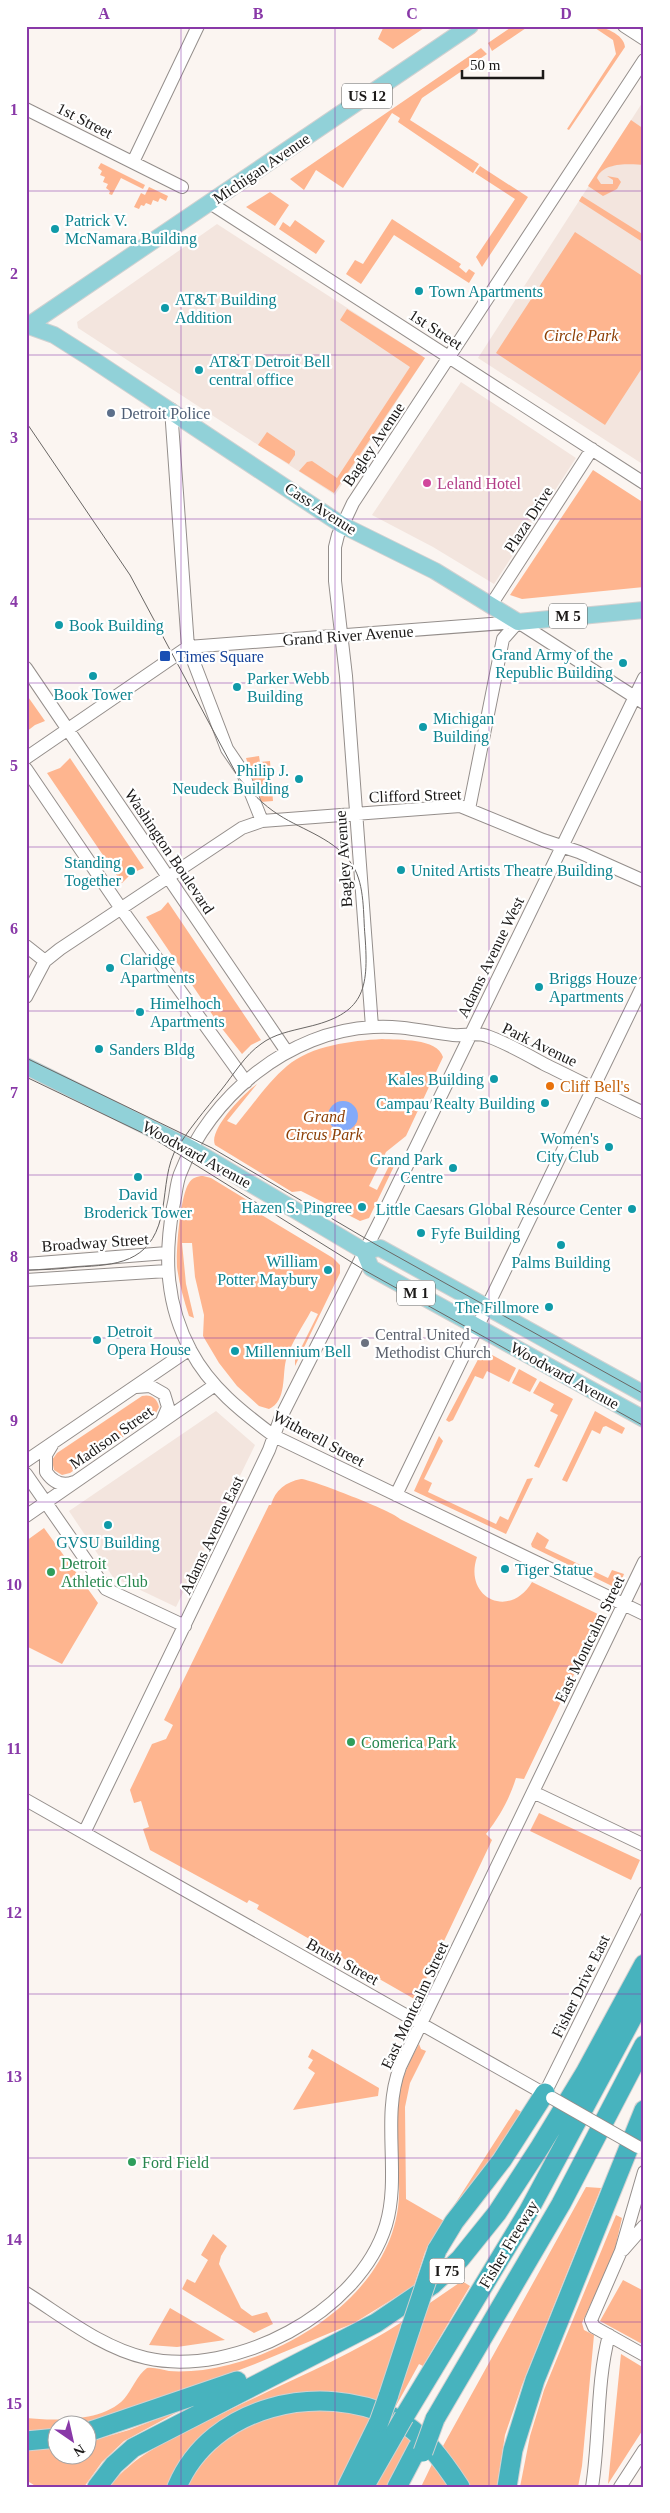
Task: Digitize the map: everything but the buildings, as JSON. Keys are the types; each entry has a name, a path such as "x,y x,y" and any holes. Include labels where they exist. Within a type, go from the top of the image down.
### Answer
{"highway":[{"name":"I 75","path":"97,2487 114,2465 132,2448 376,2323 432,2286 460,2259 497,2213 585,2073 644,1964"},
{"name":"Fisher Freeway","path":"364,2487 528,2212 644,1996"},
{"name":"Fisher Freeway","path":"420,2450 435,2419 561,2204 644,2045"},
{"path":"347,2487 379,2422 437,2250 454,2222 548,2096"},
{"path":"507,2487 513,2450 535,2380 644,2110"},
{"path":"98,2429 316,2353"},
{"path":"177,2487 199,2452 220,2433 245,2418 274,2406 306,2400 341,2402 370,2408 397,2419 432,2448 460,2487"},
{"path":"26,2441 48,2439"},
{"path":"397,2487 420,2450"},
{"path":"408,2487 420,2450"}],"main road":[{"name":"Michigan Avenue","path":"27,326 470,26"},
{"name":"Cass Avenue","path":"27,326 54,335 171,409 342,525 435,570 518,622"},
{"name":"Grand River Avenue","path":"518,622 644,610"},
{"name":"Woodward Avenue","path":"26,1066 192,1149 364,1251 371,1268 644,1419"},
{"name":"Woodward Avenue","path":"364,1251 380,1248 644,1394"}],"street":[{"path":"133,162 198,26"},
{"path":"624,26 644,39"},
{"name":"Bagley Avenue","path":"372,1027 335,548 342,525 354,503 644,60"},
{"name":"1st Street","path":"26,109 182,186"},
{"name":"1st Street","path":"210,203 644,483"},
{"path":"171,409 188,647 226,749 242,771 262,821"},
{"name":"Plaza Drive","path":"491,605 592,449"},
{"path":"469,810 503,639 518,622"},
{"name":"Grand River Avenue","path":"188,647 518,622"},
{"name":"Cass Avenue","path":"518,622 639,700"},
{"path":"26,758 188,647"},
{"name":"Washington Boulevard","path":"26,668 287,1052"},
{"name":"Adams Avenue West","path":"364,1251 563,846 639,700 644,678"},
{"path":"26,769 122,910 246,1082"},
{"name":"Clifford Street","path":"26,997 45,961 60,949 122,910 242,828 262,821 449,807 469,810 543,840 563,846 644,881"},
{"path":"26,946 45,961"},
{"path":"396,1495 644,983"},
{"name":"Park Avenue","path":"192,1149 226,1101 261,1068 305,1043 338,1032 372,1027 414,1028 469,1036 484,1035 644,1113"},
{"name":"Witherell Street","path":"192,1149 179,1176 168,1235 167,1271 172,1303 190,1349 215,1385 227,1398 274,1436 644,1614"},
{"name":"Adams Avenue East","path":"84,1833 185,1626 274,1436 280,1419 364,1251"},
{"name":"Broadway Street","path":"26,1264 167,1253"},
{"name":"Broadway Street","path":"26,1280 167,1271"},
{"name":"Madison Street","path":"26,1461 190,1349"},
{"name":"Madison Street","path":"26,1516 215,1385"},
{"path":"134,1388 150,1386 164,1394 168,1407 164,1418 158,1424"},
{"path":"54,1443 46,1455 46,1472 58,1483 65,1485 75,1482"},
{"path":"26,1474 106,1589 185,1626"},
{"name":"East Montcalm Street","path":"26,2293 100,2340 122,2351 165,2362 193,2361 225,2356 282,2335 328,2306 364,2271 382,2237 390,2208 392,2126 396,2078 644,1562"},
{"path":"534,1792 644,1845"},
{"name":"Brush Street","path":"26,1800 641,2148"},
{"name":"Fisher Drive East","path":"548,2096 644,1893"},
{"path":"644,2172 621,2252 591,2322 609,2335 644,2355"},
{"path":"621,2252 644,2226"},
{"path":"592,2487 597,2455 603,2358 609,2335"},
{"path":"620,2487 644,2450"}],"shaded area":[{"path":"644,100 644,465 478,358"},
{"path":"217,224 425,358 335,495 78,328 77,322"},
{"path":"461,382 576,458 494,584 433,547 372,515"},
{"path":"216,1411 255,1445 176,1607 113,1577 69,1511"},
{"path":"213,2234 227,2246 219,2264 241,2308 252,2316 267,2312 273,2324 254,2333 182,2289 187,2279 195,2283 208,2260 201,2255"},
{"path":"170,2308 225,2340 177,2347 149,2345"}],"green space":[{"path":"384,26 427,26 393,49 378,39"},
{"path":"513,26 529,26 492,51 488,43"},
{"path":"592,26 602,27 617,35 624,42 625,47 569,130 567,129 616,54 613,40"},
{"path":"481,48 487,54 422,98 410,120 479,164 473,173 398,122 400,118 392,113 343,188 316,170 304,190 290,179"},
{"path":"631,120 644,129 644,165 617,165 605,169 597,178 601,184 613,184 613,180 607,176 618,178 621,182 617,189 603,196 588,186"},
{"path":"101,163 145,185 143,189 121,178 112,195 109,194 110,191 106,188 108,184 103,182 105,177 100,175 102,171 98,168"},
{"path":"480,166 528,197 482,267 476,257 515,199 475,173"},
{"path":"149,187 168,196 166,201 160,198 158,202 153,200 151,205 146,203 144,206 141,205 139,209 134,207 141,193 145,195"},
{"path":"270,192 289,205 275,226 246,207"},
{"path":"582,196 644,235 644,243 579,201"},
{"path":"392,219 461,264 459,267 466,273 469,269 475,273 469,283 394,235 361,284 346,274 355,260 363,264"},
{"path":"295,220 325,241 316,254 279,229 283,222 290,227"},
{"name":"Circle Park","path":"575,232 644,277 644,365 605,425 496,353"},
{"path":"347,309 425,358 334,493 299,471 307,462 312,461 337,478 410,367 340,320"},
{"path":"267,432 295,451 295,455 289,464 258,445"},
{"path":"593,470 644,503 644,587 522,599 510,595"},
{"path":"26,694 45,721 35,725 26,732"},
{"path":"259,756 260,762 270,761 273,801 260,802 246,758"},
{"path":"70,758 144,868 132,873 122,883 47,773 60,768"},
{"path":"168,902 261,1040 251,1045 242,1054 220,1026 146,917 161,910"},
{"name":"Grand Circus Park","path":"382,1039 426,1043 433,1046 443,1057 406,1136 386,1152 369,1186 377,1190 390,1164 399,1156 369,1218 360,1221 301,1191 292,1192 215,1145 214,1138 217,1130 228,1112 257,1084 227,1121 236,1125 273,1079 287,1066 308,1053 332,1045"},
{"path":"203,1176 211,1178 257,1206 260,1214 333,1258 340,1265 340,1273 295,1366 295,1360 318,1314 311,1311 291,1347 286,1360 283,1387 279,1400 269,1409 259,1406 237,1386 219,1363 203,1336 204,1315 195,1277 192,1243 182,1243 186,1284 194,1318 189,1316 177,1267 178,1236 186,1190 192,1180"},
{"path":"483,1350 516,1368 509,1382 487,1371 483,1379 475,1376 453,1420 449,1422 446,1420"},
{"path":"519,1369 537,1379 530,1392 512,1383"},
{"path":"540,1381 573,1399 539,1468 534,1466 558,1415 550,1411 554,1404 533,1393"},
{"path":"142,1396 151,1396 157,1401 159,1407 155,1415 70,1473 62,1475 54,1470 52,1460 57,1453"},
{"path":"595,1411 625,1428 622,1434 606,1426 603,1427 600,1434 592,1430 567,1482 562,1480"},
{"path":"439,1436 443,1441 424,1479 432,1483 428,1492 496,1524 500,1516 508,1520 527,1479 533,1478 506,1534 414,1491"},
{"name":"Comerica Park","path":"301,1479 369,1503 477,1557 474,1571 477,1584 482,1593 491,1599 501,1602 512,1600 523,1594 532,1582 602,1616 524,1779 516,1778 504,1808 486,1834 492,1840 416,2000 257,1909 259,1905 249,1900 247,1903 150,1850 143,1829 149,1827 141,1801 134,1803 130,1790 152,1744 166,1739 173,1725 164,1720 269,1505 271,1505 278,1491 291,1482"},
{"name":"Detroit Athletic Club","path":"44,1528 98,1603 62,1664 26,1646 26,1541"},
{"path":"537,1532 549,1540 545,1548 608,1578 612,1570 624,1574 619,1587 616,1588 532,1547 531,1544"},
{"path":"539,1813 640,1860 631,1880 530,1831"},
{"path":"419,2044 421,2049 426,2051 410,2083 405,2107 406,2199 444,2221 516,2109 523,2113 431,2242 425,2252 414,2286 354,2323 255,2364 177,2394 98,2421 98,2416 91,2416 115,2407 124,2399 147,2368 169,2371 203,2370 236,2363 270,2351 302,2334 332,2314 359,2289 379,2261 393,2229 399,2195 395,2113 405,2072"},
{"path":"312,2049 379,2088 378,2096 293,2110 315,2073 308,2068 313,2060 308,2057"},
{"path":"586,2187 601,2188 522,2385 505,2435 497,2487 469,2487 443,2446"},
{"path":"616,2215 622,2218 614,2253 582,2323 584,2330 594,2335 582,2466 578,2487 520,2487 530,2436 544,2390"},
{"path":"623,2280 644,2291 644,2345 600,2321"},
{"path":"462,2281 470,2286 423,2366 419,2364 386,2424 424,2307"},
{"path":"405,2320 378,2403 353,2396 328,2393 289,2395 276,2398 169,2487 109,2487 129,2466 165,2442 332,2361"},
{"path":"621,2354 644,2368 644,2428 608,2484"},
{"path":"185,2408 124,2441 102,2462 84,2487 37,2487 26,2480 26,2449 48,2448 48,2466 98,2466 98,2439 129,2430"},
{"path":"337,2409 372,2417 363,2439 336,2487 186,2487 206,2459 218,2447 246,2426 278,2413 295,2410"},
{"path":"26,2418 48,2420 48,2430 26,2432"},
{"path":"404,2435 412,2442 387,2487 374,2487"},
{"path":"433,2462 449,2487 421,2487"}],"water":[{"path":"343,1101 354,1105 358,1116 354,1127 343,1131 332,1127 328,1116 332,1105"}],"tram line":[{"path":"26,422 130,575 238,777 268,807 289,821 329,842 353,866 362,891 366,955 366,971 363,985 359,997 351,1007 341,1015 326,1022 283,1033 255,1048 197,1120 174,1153 169,1168 161,1217 156,1232 149,1244 140,1253 105,1265 26,1270"},
{"path":"26,1058 212,1148 375,1244 644,1394"},
{"path":"26,1077 151,1137 364,1270 644,1426"}],"place":[{"name":"Patrick V. McNamara Building","path":"55,229"},
{"name":"Town Apartments","path":"419,291"},
{"name":"AT&T Building Addition","path":"165,308"},
{"name":"AT&T Detroit Bell central office","path":"199,370"},
{"name":"Detroit Police","path":"111,413"},
{"name":"Leland Hotel","path":"427,483"},
{"name":"Book Building","path":"59,625"},
{"name":"Times Square","path":"165,656"},
{"name":"Grand Army of the Republic Building","path":"623,663"},
{"name":"Book Tower","path":"93,676"},
{"name":"Parker Webb Building","path":"237,687"},
{"name":"Michigan Building","path":"423,727"},
{"name":"Philip J. Neudeck Building","path":"299,779"},
{"name":"United Artists Theatre Building","path":"401,870"},
{"name":"Standing Together","path":"131,871"},
{"name":"Claridge Apartments","path":"110,968"},
{"name":"Briggs Houze Apartments","path":"539,987"},
{"name":"Himelhoch Apartments","path":"140,1012"},
{"name":"Sanders Bldg","path":"99,1049"},
{"name":"Kales Building","path":"494,1079"},
{"name":"Cliff Bell's","path":"550,1086"},
{"name":"Campau Realty Building","path":"545,1103"},
{"name":"Women's City Club","path":"609,1147"},
{"name":"Grand Park Centre","path":"453,1168"},
{"name":"David Broderick Tower","path":"138,1177"},
{"name":"Hazen S. Pingree","path":"362,1207"},
{"name":"Little Caesars Global Resource Center","path":"632,1209"},
{"name":"Fyfe Building","path":"421,1233"},
{"name":"Palms Building","path":"561,1245"},
{"name":"William Potter Maybury","path":"328,1270"},
{"name":"The Fillmore","path":"549,1307"},
{"name":"Detroit Opera House","path":"97,1340"},
{"name":"Central United Methodist Church","path":"365,1343"},
{"name":"Millennium Bell","path":"235,1351"},
{"name":"GVSU Building","path":"108,1525"},
{"name":"Tiger Statue","path":"505,1569"},
{"name":"Detroit Athletic Club","path":"51,1572"},
{"name":"Comerica Park","path":"351,1742"},
{"name":"Ford Field","path":"132,2162"}]}
